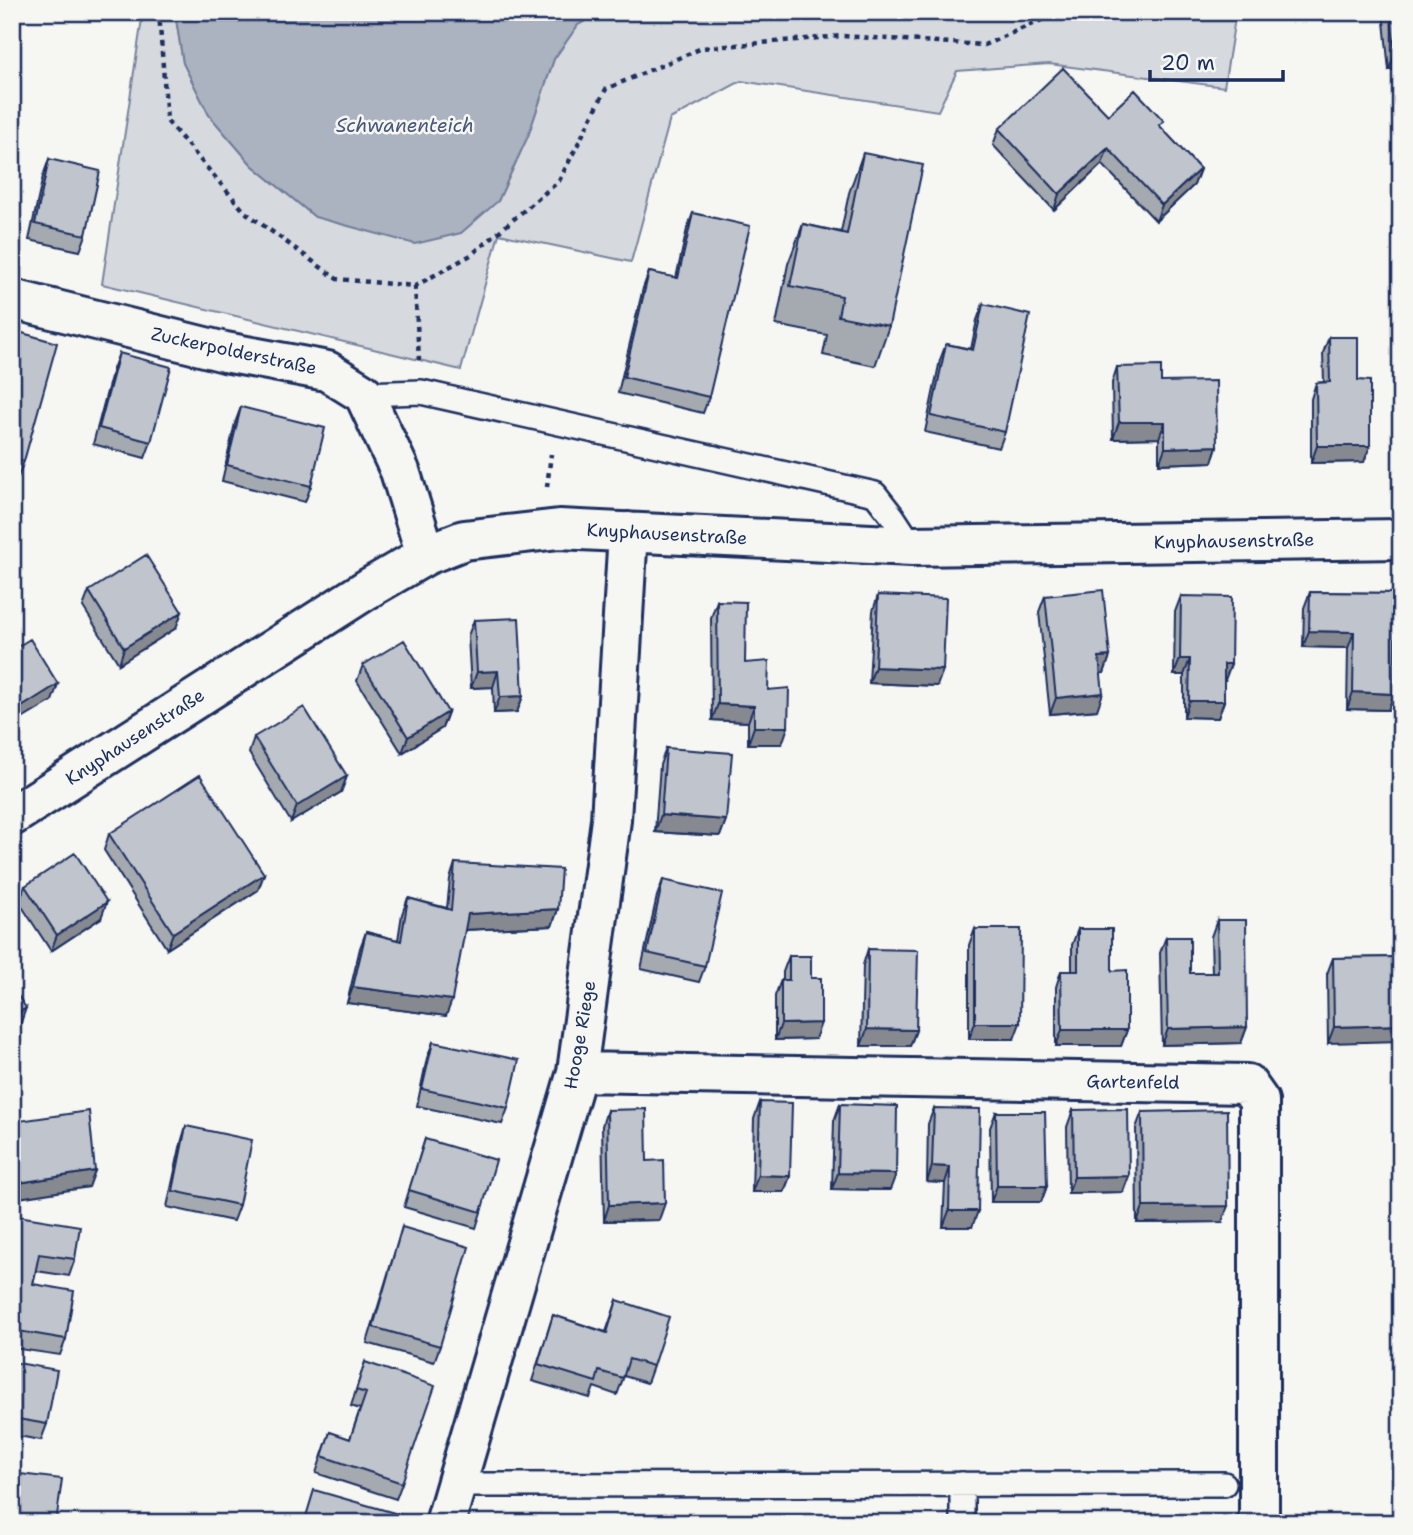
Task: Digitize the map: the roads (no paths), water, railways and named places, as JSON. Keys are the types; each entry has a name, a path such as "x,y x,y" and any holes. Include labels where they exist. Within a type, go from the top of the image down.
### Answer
{"street":[{"name":"Zuckerpolderstraße","path":"12,299 225,352 327,371 364,394"},
{"path":"364,394 400,471 426,555"},
{"name":"Knyphausenstraße","path":"12,816 369,588 426,555 464,540 559,529 912,546 1401,538"},
{"name":"Hooge Riege","path":"445,1523 577,1072 611,820 628,532"},
{"name":"Gartenfeld","path":"577,1072 1247,1084 1259,1101 1259,1523"}],"lane":[{"path":"364,394 421,392 875,494 912,546"},
{"path":"962,1484 962,1523"},
{"path":"456,1485 1224,1484"}],"water":[{"name":"Schwanenteich","path":"177,12 601,12 578,25 554,59 528,136 498,201 461,233 415,244 315,217 252,165 209,115 183,63"}]}
